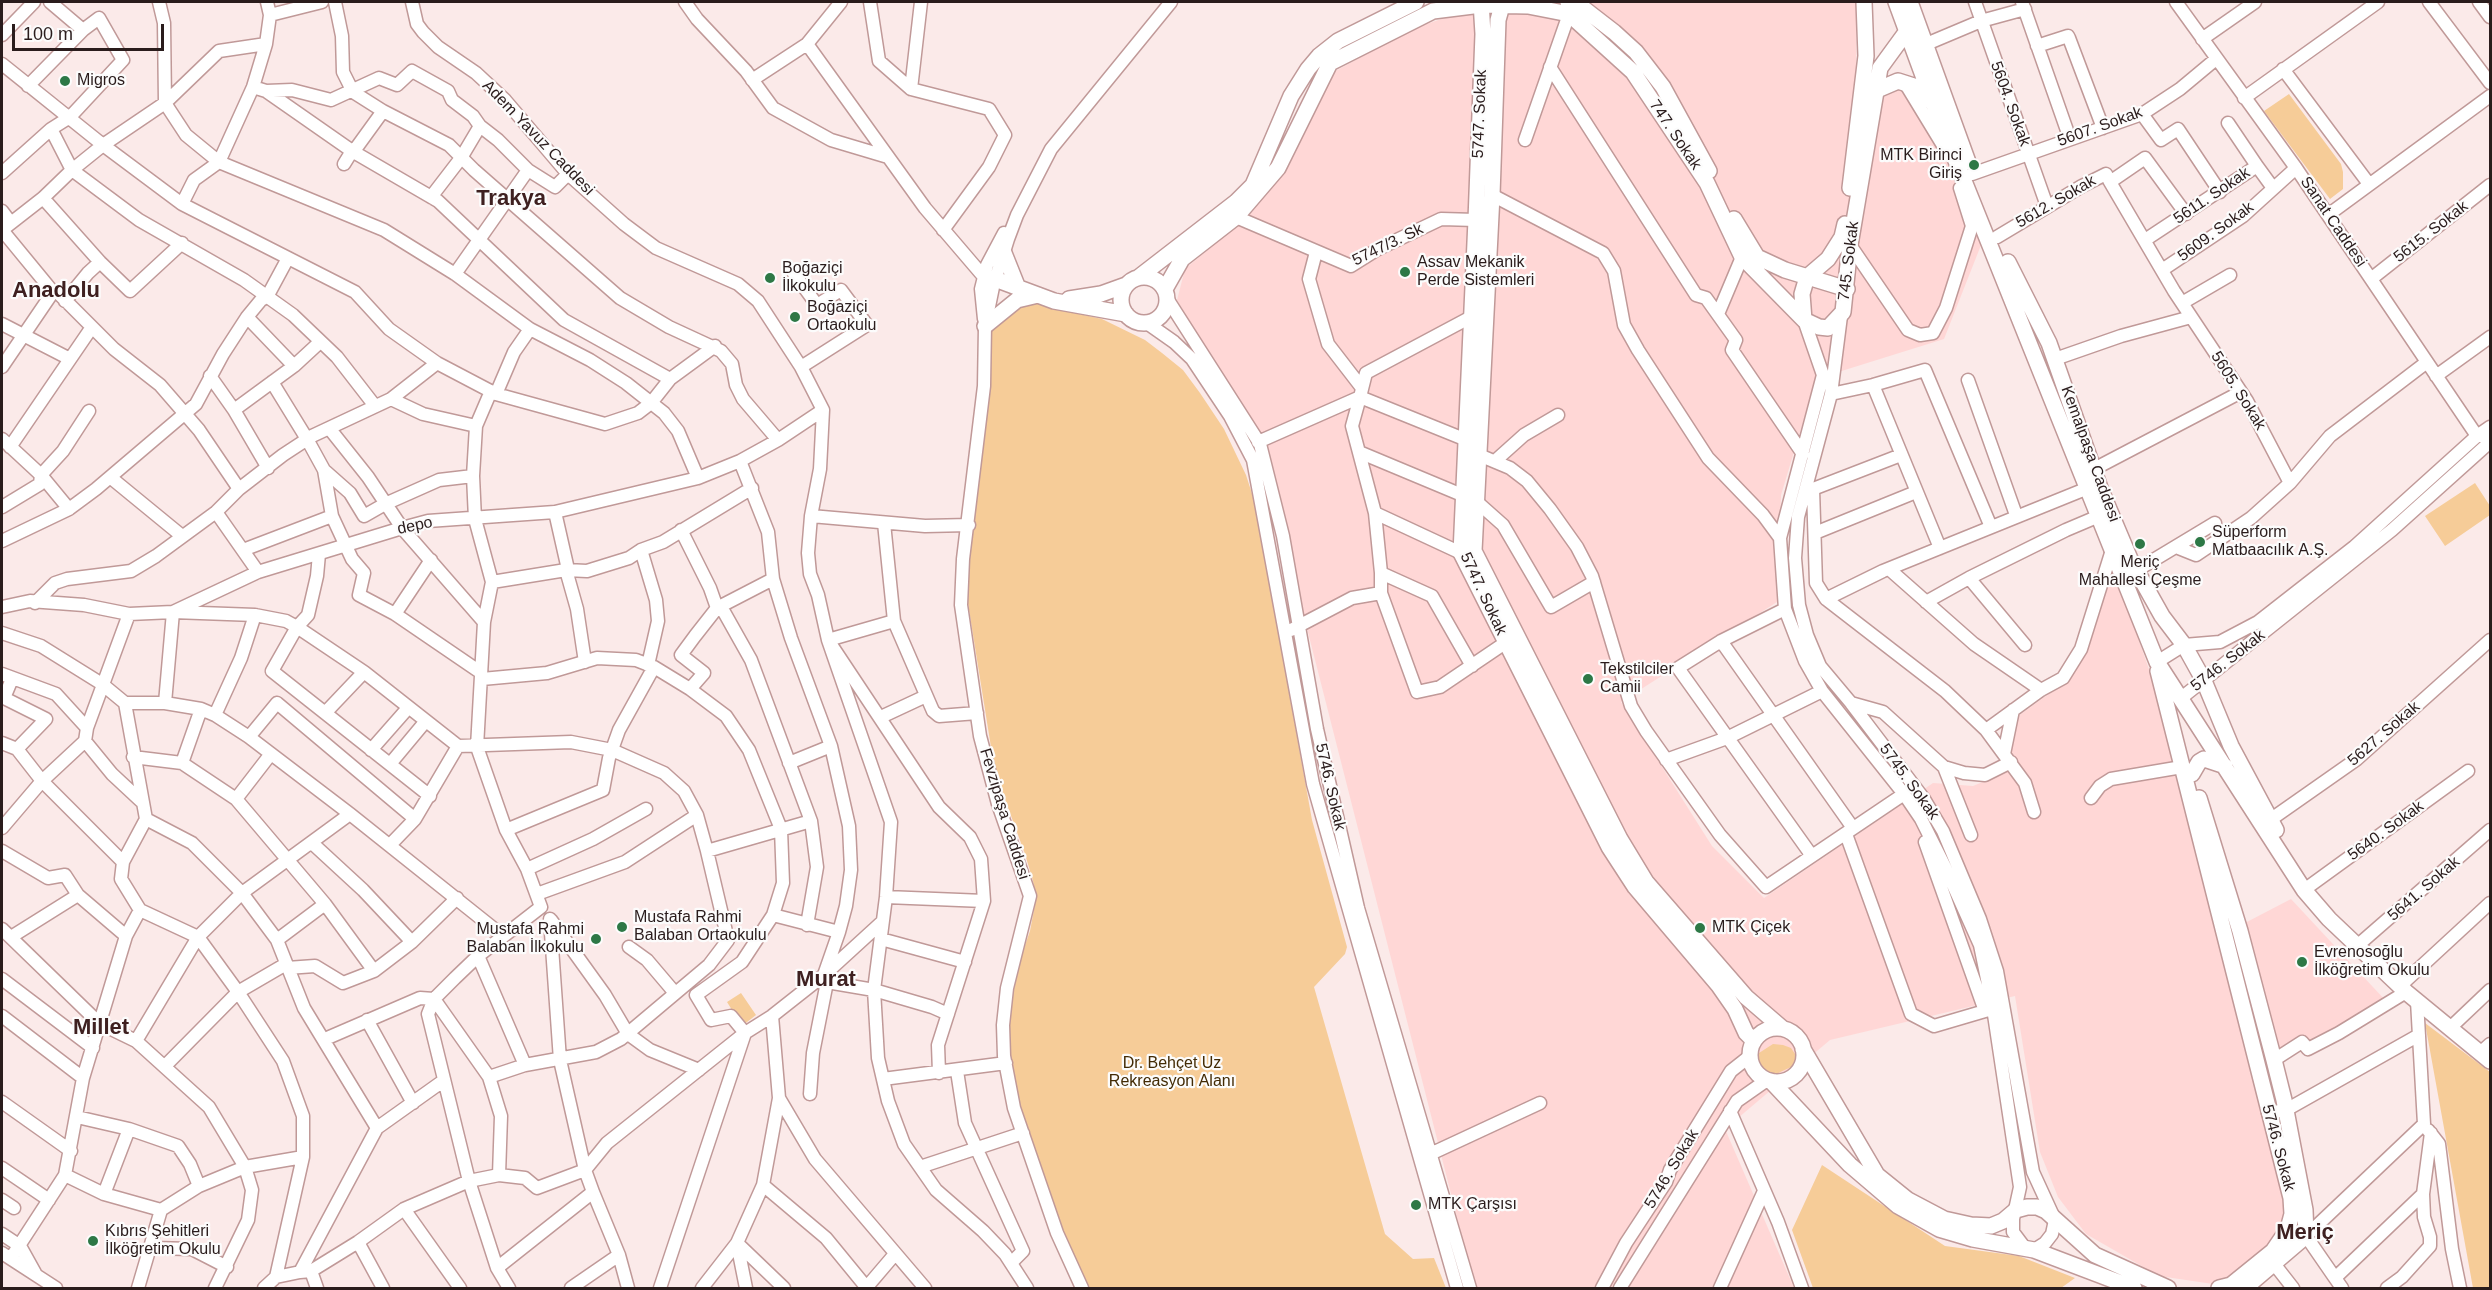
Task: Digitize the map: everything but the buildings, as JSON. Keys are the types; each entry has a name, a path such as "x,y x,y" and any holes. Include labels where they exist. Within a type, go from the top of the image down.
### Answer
{"main road":[{"path":"1126,314 1121,299 1133,281 1236,202 1253,185 1291,96 1319,56 1338,41 1416,2"},
{"name":"745. Sokak","path":"1807,277 1828,259 1842,237 1866,56 1864,2"},
{"path":"1896,2 1910,25"},
{"name":"Kemalpaşa Caddesi","path":"1910,2 1910,25 1936,111 2157,662 2304,890 2357,946 2408,993 2450,1028 2487,1052"},
{"name":"747. Sokak","path":"1167,295 1182,259 1236,217 1278,168 1330,63 1433,11 1481,3 1583,8 1614,32 1636,52 1663,87 1757,257 1785,270 1846,289"},
{"name":"5747. Sokak","path":"1481,3 1476,220 1464,439 1474,551 1620,839 1653,890 1746,997 1782,1028"},
{"name":"5747. Sokak","path":"1503,3 1498,20 1479,455 1469,498 1461,553 1609,847 1635,887 1719,986 1735,1010 1752,1048"},
{"name":"747. Sokak","path":"1568,8 1633,72 1707,183 1742,257 1804,320"},
{"name":"745. Sokak","path":"1804,320 1819,327 1828,328 1841,316 1850,245 1880,68 1910,25"},
{"name":"Kemalpaşa Caddesi","path":"1910,25 1924,45 1997,237 2055,359 2094,469 2137,570 2162,616 2184,645 2204,681 2231,746 2304,890"},
{"path":"1877,90 1898,81 1923,89 1936,111"},
{"path":"1004,254 1018,288"},
{"path":"1804,320 1802,294 1807,277"},
{"path":"990,278 1054,301 1126,314 1139,322 1147,323 1159,318 1167,307 1167,295 1154,278 1133,281 1101,294 1054,301"},
{"path":"985,326 1017,300 1038,295"},
{"name":"5746. Sokak","path":"2157,662 2187,771 2268,1113 2291,1198 2292,1214 2288,1229 2273,1251 2231,1285 2219,1288"},
{"name":"5746. Sokak","path":"2180,699 2187,771 2240,931 2274,1060 2305,1210 2306,1236"},
{"path":"2187,771 2204,759 2225,766"},
{"path":"1782,1028 1796,1035 1877,1174 1908,1200 1944,1219 1971,1225 1991,1226 2003,1221 2016,1210 2037,1207 2095,1255 2168,1288"},
{"name":"5746. Sokak","path":"1752,1048 1766,1030 1782,1028"},
{"path":"1752,1048 1756,1072 1769,1080 1850,1165 1898,1206 1939,1229 1973,1239 2029,1249 2134,1288"},
{"name":"5746. Sokak","path":"1769,1080 1780,1082 1796,1074 1804,1058 1803,1049"},
{"path":"2249,1287 2306,1236"}],"street":[{"path":"2,35 34,2"},
{"path":"50,2 83,30"},
{"path":"159,2 164,23 165,103 186,135 219,162 384,230 455,274 530,329 590,360 626,383 664,413 678,431 698,478"},
{"path":"182,204 194,180 219,162 253,87 266,44 270,15 267,2"},
{"path":"270,15 300,4 321,2"},
{"path":"336,2 342,36 343,72 353,92 383,111 449,146 620,298 669,327 716,346 732,364 736,385 743,399 778,440"},
{"name":"Adem Yavuz Caddesi","path":"412,2 417,24 423,32 438,47 476,73 505,100 568,174 624,224 656,248 738,284 758,301 801,367 824,410"},
{"path":"685,2 773,108 831,140 888,157"},
{"path":"752,80 807,44 841,2"},
{"path":"870,2 879,61 911,89 989,109 1005,135 989,167 943,230"},
{"path":"911,89 921,2"},
{"path":"990,278 987,265 1017,215 1051,148 1171,2"},
{"name":"5604. Sokak","path":"1975,2 2047,206"},
{"name":"Sanat Caddesi","path":"2176,2 2296,168 2477,436"},
{"path":"2202,39 2255,2"},
{"path":"2244,98 2378,2"},
{"path":"2429,2 2490,83"},
{"path":"2479,2 2490,17"},
{"path":"1924,45 2024,5 2070,139"},
{"path":"1526,140 1568,8"},
{"path":"2,173 51,129 70,117 123,60 99,18 83,30 28,86"},
{"path":"2037,46 2068,36 2103,128"},
{"path":"5,228 103,145 165,103 219,51 266,44"},
{"path":"807,44 943,230 990,278"},
{"name":"5607. Sokak","path":"1972,174 2142,114 2180,89 2216,59"},
{"path":"2,64 103,145 182,204 355,292 389,329 437,363 494,392 605,424 638,413 651,403 670,379 716,346"},
{"path":"1550,68 1696,295 1706,298 1736,340 1732,350 1803,454"},
{"path":"2283,69 2369,184"},
{"path":"266,91 292,90 331,100 353,92 379,78 397,85 412,71 448,92 452,100 473,116 480,126 498,140 528,170 555,187 568,174"},
{"path":"1850,245 1908,330 1920,335 1933,333 1946,308 1972,226 1949,155 1905,83"},
{"path":"253,87 266,91 353,151 431,197 480,238 564,320 670,379"},
{"path":"2328,216 2490,96"},
{"path":"344,164 383,111"},
{"path":"2142,114 2161,140 2178,129 2220,192"},
{"path":"2228,123 2257,166"},
{"path":"431,197 461,158 480,126"},
{"path":"51,129 72,170 139,220 244,280 292,315 337,357 375,406"},
{"name":"5612. Sokak","path":"1997,237 2047,206 2106,174 2110,182 2145,158 2186,214"},
{"name":"5611. Sokak","path":"2145,240 2257,166 2273,188"},
{"name":"5609. Sokak","path":"2162,270 2243,216 2296,168"},
{"path":"455,274 528,170"},
{"name":"5605. Sokak","path":"2110,182 2182,303 2241,392 2290,483"},
{"name":"5615. Sokak","path":"2371,279 2490,185"},
{"path":"1492,195 1603,254 1614,271 1624,325 1638,350 1708,458 1763,515 1780,538"},
{"path":"43,198 100,262 130,291 182,243"},
{"path":"2,211 5,228 53,292 57,292 114,349 160,385 186,414 239,489"},
{"path":"990,278 1004,254 1017,215"},
{"name":"5747/3. Sk","path":"1236,217 1351,266 1378,249 1441,219 1476,220"},
{"path":"1316,252 1309,279 1328,344 1361,393 1464,439"},
{"path":"1718,314 1742,257"},
{"path":"2,541 69,509 186,414 196,404 210,376 247,317 261,300 267,297 288,258"},
{"path":"65,301 100,262"},
{"path":"793,272 817,305 841,290 867,325 801,367"},
{"path":"2182,303 2230,275"},
{"name":"Fevzipaşa Caddesi","path":"990,278 985,326 984,386 969,525 963,559 961,605 980,736 998,804 1030,896 1007,988 1004,1025 1006,1064 1014,1108 1057,1233 1082,1288"},
{"path":"2,367 53,292"},
{"name":"5746. Sokak","path":"1167,295 1258,442 1283,536 1317,729 1358,908 1425,1157 1457,1288"},
{"name":"5745. Sokak","path":"1841,316 1831,394 1810,488 1796,531 1795,558 1799,605 1807,635 1820,666 1924,799 1943,831 1976,909 1997,971 2033,1172 2055,1220"},
{"path":"247,317 294,366"},
{"path":"1471,317 1366,373 1352,426 1375,513 1381,593 1417,692 1440,687 1505,643"},
{"path":"2055,359 2121,336 2191,317"},
{"name":"5745. Sokak","path":"1804,320 1823,375 1789,511 1780,538 1785,609 1797,644 1822,692 1905,794 1921,819 1946,867 1980,945 2020,1187 2013,1219 2013,1232 2029,1249"},
{"name":"5746. Sokak","path":"1147,323 1174,342 1192,359 1245,442 1253,460 1313,784 1425,1157 1470,1288"},
{"path":"2,324 70,359"},
{"path":"69,509 41,475 6,443 92,327"},
{"path":"530,329 514,352 476,426 474,476 476,519 492,582 484,622 477,747 506,830 527,869 541,907 605,995 628,1034 650,1050 699,1070"},
{"path":"2436,376 2490,337"},
{"path":"234,410 294,366 320,342"},
{"path":"2176,547 2196,555 2251,518 2290,483 2330,436 2427,362"},
{"path":"36,603 55,584 67,579 131,571 156,556 216,512 239,489 307,439 391,399 437,363"},
{"path":"1831,394 1873,386 1925,370 1991,527"},
{"path":"210,376 234,410 268,468"},
{"path":"1968,380 2016,515"},
{"path":"272,382 324,470 332,516 352,559 364,573 359,595 395,614 481,676 547,673 597,658 636,660 651,666 690,689 726,716 749,750 781,829 783,883 773,915 742,962 696,995 711,1020 731,1016 745,1033"},
{"path":"1873,386 1940,548"},
{"path":"2094,469 2241,392"},
{"path":"1258,442 1361,393"},
{"path":"391,399 423,414 476,426"},
{"path":"824,410 820,469 811,516 808,553 810,574 818,595 828,640 891,822 886,897 874,990 878,1058 888,1101 904,1144 936,1190 983,1231 1011,1263 1027,1288"},
{"name":"depo","path":"2,607 30,601 84,605 129,614 173,612 258,572 428,521 555,512 698,478 740,461 824,410"},
{"path":"2,507 40,484 41,475 63,451 89,411"},
{"path":"1495,461 1524,435 1558,415"},
{"path":"2157,662 2184,645 2220,642 2258,622 2354,547 2477,436 2490,427"},
{"path":"329,428 368,477 402,528 484,622"},
{"path":"2477,436 2490,436"},
{"name":"5746. Sokak","path":"2180,699 2392,530 2490,442"},
{"path":"1359,452 1469,498 1503,525 1551,607 1594,582"},
{"path":"1479,455 1495,461 1527,481 1577,547 1594,582 1631,706 1666,760 1720,835 1766,887 1905,794"},
{"path":"1901,455 1810,488 1815,533 1816,583 1826,599 1945,691 1986,730 2025,783 2034,812"},
{"path":"740,461 768,532 773,579 791,638 831,746 849,826 851,870 846,906 825,978 813,1053 810,1094"},
{"path":"324,470 350,493 364,516 439,480 474,476"},
{"path":"110,477 182,536"},
{"path":"492,582 566,570 587,571 629,558 641,550 663,542 752,488"},
{"path":"1826,599 1889,569 2016,515 2088,488"},
{"path":"1815,533 1916,492"},
{"path":"1763,515 1789,511"},
{"path":"216,512 258,572"},
{"path":"555,512 566,570 578,609 585,662"},
{"path":"1375,513 1461,553"},
{"path":"243,550 332,516"},
{"path":"811,516 925,526 969,525"},
{"path":"1926,602 1969,578 2099,516"},
{"path":"885,523 894,621 926,696 937,715 977,713"},
{"path":"2137,570 2215,523"},
{"path":"681,530 710,588 717,609 724,612 751,660 811,821 817,867 807,925"},
{"path":"506,830 603,790 612,750 651,666 658,621 656,600 641,550"},
{"path":"1986,730 2041,690 2062,678 2081,649 2112,550"},
{"path":"319,554 308,615 297,627 272,671 430,796"},
{"path":"395,614 431,560"},
{"path":"1889,569 1974,644 2041,690"},
{"path":"1381,573 1432,596 1472,666"},
{"path":"1969,578 2025,645"},
{"path":"690,689 704,673 681,655 717,609 773,579"},
{"path":"1284,632 1299,628 1352,598 1381,593"},
{"path":"1785,609 1721,641 1678,668 1812,856"},
{"path":"165,703 173,612 255,615 286,621 297,627 364,672 458,746 571,742 612,750 664,773 684,790 697,815 728,940 709,965 628,1034 596,1052 525,1065 489,1077"},
{"path":"4,821 85,741 102,684 129,614"},
{"path":"215,715 241,658 255,615"},
{"path":"828,640 894,621"},
{"path":"2,633 41,645 102,684 125,703 165,703 201,709 215,715 249,737 350,814 503,936"},
{"path":"828,640 939,807 970,837 981,859 984,901 938,1045 939,1073"},
{"name":"5627. Sokak","path":"2270,819 2357,759 2490,640"},
{"path":"1721,641 1849,831 1911,1014 1934,1026 1989,1010"},
{"path":"326,712 364,672"},
{"path":"17,748 46,719 4,698 7,677 56,694 87,728"},
{"path":"1666,760 1727,738 1822,692"},
{"path":"881,717 926,696"},
{"path":"125,703 146,819 123,862 121,879 140,910 198,937 238,992 283,1061 303,1116 303,1157 276,1277"},
{"path":"1851,703 1883,712 1944,767 1964,773 1985,775 2008,758 2013,710"},
{"path":"249,737 277,704 415,819"},
{"path":"371,750 408,708"},
{"path":"182,763 201,709"},
{"path":"390,764 425,722"},
{"path":"85,741 112,774 141,801"},
{"path":"2,743 17,748 42,781 123,862"},
{"path":"390,845 415,819 458,746"},
{"path":"789,763 831,746"},
{"path":"236,799 270,755"},
{"path":"133,757 182,763 236,799 289,859 374,971"},
{"path":"1944,767 1971,835"},
{"path":"2091,798 2100,786 2111,779 2187,771"},
{"name":"5640. Sokak","path":"2304,890 2468,771"},
{"path":"527,869 593,839 646,809"},
{"path":"136,1041 198,937 242,893 350,814"},
{"path":"537,894 625,862 697,815"},
{"path":"146,819 192,843 242,893 277,940 304,1008 325,1039 377,1128"},
{"path":"707,851 811,821"},
{"name":"5641. Sokak","path":"2357,946 2490,830"},
{"path":"312,843 363,890 412,942"},
{"path":"2,851 48,878 65,875 78,895 126,936"},
{"path":"78,895 4,933 99,1023 136,1041 209,1107 245,1167 252,1190 248,1220 215,1288"},
{"path":"886,897 984,901"},
{"path":"165,1066 238,992 287,966 315,966 343,983 374,971 412,942 457,898"},
{"path":"2274,1060 2302,1042 2308,1048 2339,1033 2408,993 2490,903"},
{"path":"277,940 325,904"},
{"path":"502,1286 469,1181 428,1014 434,999 478,956 541,907"},
{"path":"51,1287 6,1255 20,1246 65,1175 83,1078 126,936 140,910"},
{"path":"773,915 839,932"},
{"path":"550,919 560,1060 585,1170 619,1255 628,1288"},
{"path":"264,1288 276,1277 305,1272 358,1242 404,1209 469,1181 499,1175 525,1179 537,1188 585,1170 607,1143 745,1033 825,978 882,922"},
{"path":"881,939 965,962"},
{"path":"629,947 647,960 675,993"},
{"path":"478,956 525,1065"},
{"path":"825,978 874,990 948,1014"},
{"path":"2,979 93,1048"},
{"path":"2450,1028 2490,990"},
{"path":"2387,1288 2404,1275 2430,1246 2430,1237 2424,1217 2427,1128 2419,1035 2408,993"},
{"path":"325,1039 420,998 434,999"},
{"path":"434,999 489,1077 501,1116 499,1175"},
{"path":"2,1016 83,1078"},
{"path":"702,1288 737,1243 762,1185 779,1098 772,1016"},
{"path":"367,1020 413,1102"},
{"path":"660,1288 745,1033"},
{"path":"2268,1113 2286,1110 2419,1035"},
{"name":"5746. Sokak","path":"1602,1288 1626,1243 1666,1182 1670,1170 1731,1071 1752,1048"},
{"path":"883,1079 1006,1064"},
{"path":"957,1071 965,1123 1023,1251 1011,1263"},
{"name":"5746. Sokak","path":"1620,1288 1737,1101 1769,1080"},
{"path":"305,1272 377,1128 443,1081"},
{"path":"779,1098 815,1159 925,1288"},
{"path":"2,1102 71,1151"},
{"path":"1425,1157 1540,1103"},
{"path":"1730,1112 1802,1288"},
{"path":"77,1118 129,1129 178,1146 190,1164 199,1186"},
{"path":"2423,1194 2338,1283 2306,1236 2427,1128"},
{"path":"2427,1128 2439,1144 2452,1249 2460,1288"},
{"path":"105,1194 129,1129"},
{"path":"920,1167 1023,1133"},
{"path":"138,1288 152,1248 161,1210 199,1186 245,1167 303,1157"},
{"path":"2,1168 49,1200"},
{"path":"65,1175 105,1194 161,1210"},
{"path":"762,1185 826,1238 866,1288 895,1254"},
{"path":"1720,1288 1764,1191"},
{"path":"497,1268 593,1192"},
{"path":"2,1200 14,1208"},
{"path":"404,1209 460,1288"},
{"path":"2029,1249 2045,1243 2052,1234 2055,1220"},
{"path":"2,1234 20,1246 37,1276"},
{"path":"358,1242 383,1288"},
{"path":"737,1243 746,1288"},
{"path":"737,1243 784,1288"},
{"path":"152,1248 192,1249 227,1267"},
{"path":"571,1288 619,1255"},
{"path":"2275,1265 2293,1288"},
{"path":"305,1272 317,1288"},
{"path":"2404,1275 2406,1288"}],"shaded area":[{"name":"MTK Çarşısı","path":"1467,2 1857,2 1856,80 1923,89 1983,240 1944,339 1816,379 1781,495 1777,602 1621,702 1712,846 1764,898 1933,783 1973,786 1997,776 2014,719 2068,680 2112,564 2151,675 2287,1200 2283,1229 2241,1272 2213,1284 2159,1276 2086,1234 2058,1197 2040,1152 2015,996 1830,1040 1725,1129 1794,1288 1475,1288 1258,436 1177,300 1185,269 1251,213 1283,170 1332,73 1412,29 1462,12"},
{"name":"Evrenosoğlu İlköğretim Okulu","path":"2291,899 2386,1001 2311,1045 2296,1039 2276,1051 2243,924"}],"green space":[{"path":"2289,94 2341,164 2343,189 2330,199 2264,111"},
{"name":"Dr. Behçet Uz Rekreasyon Alanı","path":"1028,298 1057,309 1102,319 1145,340 1183,370 1224,429 1246,475 1255,503 1312,820 1347,947 1345,954 1314,987 1385,1234 1413,1259 1434,1258 1446,1288 1085,1288 1015,1109 1006,1026 1011,985 1030,931 1036,899 1025,854 995,772 966,591 988,333"},
{"path":"2475,483 2490,506 2490,515 2445,546 2425,516"},
{"path":"741,993 756,1015 742,1026 727,1002"},
{"path":"2425,1023 2490,1072 2490,1288 2473,1288"},
{"path":"1773,1044 1791,1048 1795,1054 1795,1061 1791,1067 1776,1074 1764,1071 1757,1060 1759,1053"},
{"path":"1822,1165 1945,1246 2019,1256 2075,1278 2061,1288 1813,1288 1792,1230"}],"place":[{"name":"Migros","path":"65,81"},
{"name":"MTK Birinci Giriş","path":"1974,165"},
{"name":"Assav Mekanik Perde Sistemleri","path":"1405,272"},
{"name":"Boğaziçi İlkokulu","path":"770,278"},
{"name":"Boğaziçi Ortaokulu","path":"795,317"},
{"name":"Süperform Matbaacılık A.Ş.","path":"2200,542"},
{"name":"Meriç Mahallesi Çeşme","path":"2140,544"},
{"name":"Tekstilciler Camii","path":"1588,679"},
{"name":"Mustafa Rahmi Balaban Ortaokulu","path":"622,927"},
{"name":"MTK Çiçek","path":"1700,928"},
{"name":"Mustafa Rahmi Balaban İlkokulu","path":"596,939"},
{"name":"Evrenosoğlu İlköğretim Okulu","path":"2302,962"},
{"name":"MTK Çarşısı","path":"1416,1205"},
{"name":"Kıbrıs Şehitleri İlköğretim Okulu","path":"93,1241"}],"district":[{"name":"Trakya","path":"511,199"},
{"name":"Anadolu","path":"56,291"},
{"name":"Murat","path":"826,980"},
{"name":"Millet","path":"101,1028"},
{"name":"Meriç","path":"2305,1233"}]}
